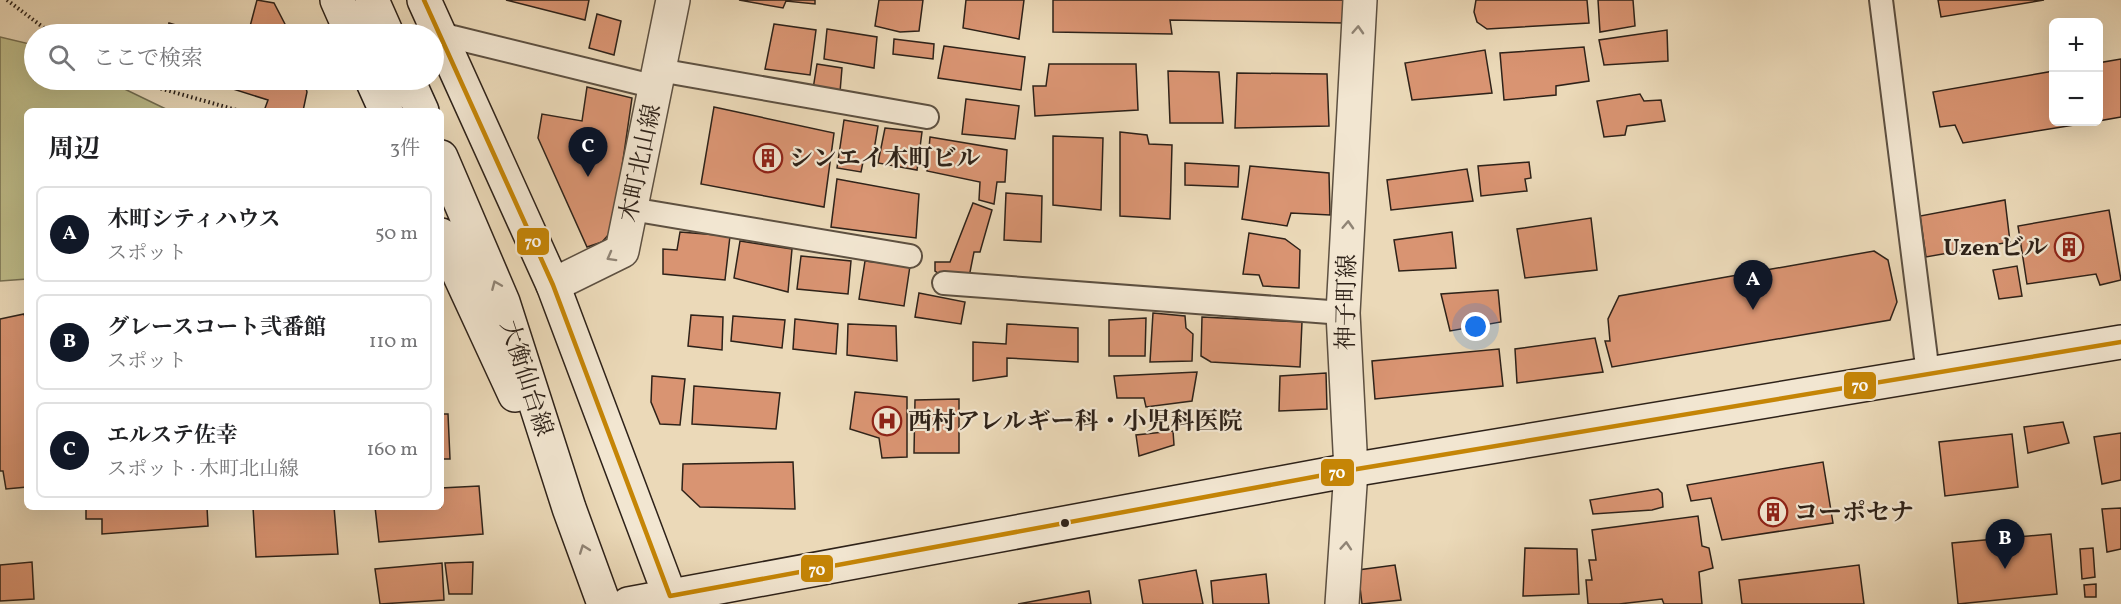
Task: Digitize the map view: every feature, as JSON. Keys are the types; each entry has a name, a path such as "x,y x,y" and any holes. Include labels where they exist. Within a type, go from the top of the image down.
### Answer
{"street":[{"path":"337,0 348,24"},
{"path":"372,0 383,24"},
{"path":"424,0 435,24"},
{"name":"木町北山線","path":"553,285 622,251 673,0"},
{"name":"神子町線","path":"1342,604 1351,470 1343,313 1360,0"},
{"path":"444,43 553,285 672,600"},
{"path":"377,90 385,108"},
{"path":"413,90 421,108"},
{"name":"大衡仙台線","path":"444,163 503,302 569,508 604,604"},
{"path":"444,241 569,508"},
{"path":"628,604 672,600 1351,470 2121,342"}],"lane":[{"path":"1881,0 1928,374"},
{"path":"444,35 658,78 927,117"},
{"path":"631,209 910,256"},
{"path":"944,283 1343,313"}],"path":[{"path":"7,0 39,24"},
{"path":"166,90 229,108"}],"shaded area":[{"path":"0,37 24,43 24,90 127,90 164,108 24,108 24,279 0,281"}],"building":[{"path":"257,0 274,3 285,24 251,24"},
{"path":"506,0 589,0 585,20"},
{"path":"739,0 815,0 815,4 786,1 783,8"},
{"path":"879,0 923,0 919,31 900,32 875,26"},
{"path":"966,0 1024,0 1019,39 963,28"},
{"path":"1053,0 1343,0 1344,23 1170,20 1172,34 1053,32"},
{"path":"1476,0 1587,0 1589,23 1487,29 1477,22 1474,12"},
{"path":"1598,0 1633,0 1635,26 1600,32"},
{"path":"1938,0 2044,0 1941,17"},
{"path":"597,14 621,21 614,55 589,48"},
{"path":"774,24 816,30 810,75 765,69"},
{"path":"827,29 877,37 874,68 824,59"},
{"path":"1667,30 1668,61 1604,65 1599,40"},
{"path":"894,39 934,44 933,59 893,54"},
{"path":"944,46 1025,57 1021,90 938,78"},
{"path":"1584,47 1589,81 1556,86 1556,95 1504,100 1500,53"},
{"path":"1485,50 1492,93 1412,100 1405,63"},
{"path":"2121,59 2121,117 2103,120 2103,72 2103,62"},
{"path":"817,64 842,68 840,92 813,89"},
{"path":"1049,64 1136,64 1138,110 1035,116 1033,86 1046,86"},
{"path":"1168,71 1219,72 1223,123 1170,123"},
{"path":"2049,72 2049,126 2068,126 1963,143 1955,125 1940,127 1933,92"},
{"path":"1237,73 1327,74 1329,126 1235,128"},
{"path":"587,87 632,98 615,215 610,233 602,242 587,247 538,138 542,114 582,121"},
{"path":"236,90 306,90 307,92 304,108 265,108 268,100"},
{"path":"1640,94 1644,101 1661,100 1665,121 1627,126 1625,135 1604,137 1597,101"},
{"path":"966,99 1019,106 1015,139 962,134"},
{"name":"シンエイ木町ビル","path":"714,107 834,133 824,207 701,184"},
{"path":"844,120 878,126 873,156 863,162 861,172 837,168"},
{"path":"885,128 922,132 917,170 878,163"},
{"path":"1120,132 1147,135 1149,144 1172,145 1170,219 1120,216"},
{"path":"1053,136 1103,138 1101,210 1053,205"},
{"path":"930,137 1007,150 1005,182 997,182 994,204 979,200 980,182 927,171"},
{"path":"1529,162 1531,178 1525,179 1527,191 1481,196 1478,166"},
{"path":"1185,163 1239,166 1238,187 1185,185"},
{"path":"1250,166 1329,173 1330,215 1291,213 1287,226 1242,219"},
{"path":"1467,169 1473,201 1391,210 1387,180"},
{"path":"837,179 919,194 916,238 831,227"},
{"path":"1006,193 1042,196 1041,242 1004,240"},
{"path":"2005,200 2010,242 1926,257 1920,216"},
{"path":"973,203 992,210 980,252 974,252 968,282 944,277 935,271 935,262 950,262"},
{"name":"Uzenビル","path":"2109,210 2121,280 2100,285 2096,274 2027,284 2018,226"},
{"path":"1591,218 1597,270 1525,278 1517,229"},
{"path":"680,232 730,236 725,280 663,274 663,249 677,250"},
{"path":"1452,232 1456,268 1399,271 1394,240"},
{"path":"1249,233 1285,239 1300,250 1299,288 1263,286 1259,275 1243,274"},
{"path":"740,241 792,249 788,292 734,278"},
{"path":"1874,251 1888,260 1897,302 1890,320 1612,367 1605,341 1610,341 1608,319 1619,296"},
{"path":"801,256 851,261 848,294 797,289"},
{"path":"865,261 910,266 904,306 859,299"},
{"path":"2017,266 2022,296 1999,299 1993,270"},
{"path":"1498,290 1501,322 1450,331 1441,294"},
{"path":"919,293 965,302 961,324 915,317"},
{"path":"1153,313 1185,316 1186,328 1193,334 1192,361 1150,362"},
{"path":"24,314 24,487 6,489 3,471 0,471 0,319"},
{"path":"691,315 723,317 722,350 688,346"},
{"path":"733,316 785,320 782,348 731,341"},
{"path":"1202,317 1302,322 1300,367 1211,362 1201,356"},
{"path":"1146,318 1145,356 1109,356 1109,320"},
{"path":"795,319 838,324 836,354 793,349"},
{"path":"848,324 896,326 897,361 847,355"},
{"path":"1007,324 1078,328 1078,362 1007,358 1007,376 973,381 973,342 1006,344"},
{"path":"1595,338 1603,372 1517,383 1515,349"},
{"path":"1499,349 1503,386 1375,399 1372,361"},
{"path":"1197,372 1192,401 1146,407 1144,398 1117,398 1114,376"},
{"path":"1326,373 1327,409 1279,411 1280,376"},
{"path":"652,376 685,379 680,425 660,424 651,402"},
{"path":"694,386 780,393 776,429 692,424"},
{"path":"855,392 907,397 907,457 882,458 879,438 850,429"},
{"path":"959,399 959,453 914,453 915,400"},
{"path":"444,414 448,414 450,459 444,459"},
{"path":"2063,422 2069,443 2028,453 2024,427"},
{"path":"1173,431 1174,445 1139,456 1136,435"},
{"path":"2121,433 2121,480 2102,484 2094,437"},
{"path":"2012,434 2018,487 1945,496 1939,442"},
{"path":"793,462 795,509 700,507 682,490 683,464"},
{"name":"コーポセナ","path":"1823,462 1833,523 1722,540 1711,498 1691,501 1687,485"},
{"path":"479,486 483,534 379,542 375,510 444,510 444,488"},
{"path":"1658,489 1662,493 1663,507 1652,510 1593,514 1590,500"},
{"path":"2121,508 2121,549 2107,552 2102,509"},
{"path":"86,510 207,510 208,526 102,534 102,519 86,519"},
{"path":"253,510 334,510 338,554 256,557"},
{"path":"1698,516 1702,546 1709,548 1713,568 1699,572 1702,604 1664,604 1662,599 1619,604 1588,604 1586,580 1592,580 1589,560 1596,560 1592,530"},
{"path":"2051,534 2057,594 1958,604 1952,543"},
{"path":"1525,548 1577,549 1579,594 1523,596"},
{"path":"2093,548 2095,577 2082,579 2080,549"},
{"path":"32,562 34,599 0,601 0,565"},
{"path":"473,562 472,594 449,594 445,563"},
{"path":"442,563 444,600 380,604 375,569"},
{"path":"1395,565 1401,600 1362,604 1358,570"},
{"path":"1859,565 1864,604 1742,604 1739,580"},
{"path":"1196,570 1203,604 1143,604 1139,580"},
{"path":"1266,574 1269,604 1213,604 1211,581"},
{"path":"2096,584 2096,597 2085,597 2084,585"},
{"path":"1089,591 1091,604 1018,604"}],"transit line":[{"name":"70","path":"424,0 435,24"},
{"name":"70","path":"444,44 553,285 670,596 1351,470 2121,342"}],"place":[{"name":"シンエイ木町ビル","path":"768,158"},
{"name":"エルステ佐幸","path":"588,177"},
{"name":"Uzenビル","path":"2069,247"},
{"name":"木町シティハウス","path":"1753,310"},
{"name":"西村アレルギー科・小児科医院","path":"887,421"},
{"name":"コーポセナ","path":"1773,512"},
{"name":"グレースコート弐番館","path":"2005,569"}]}
